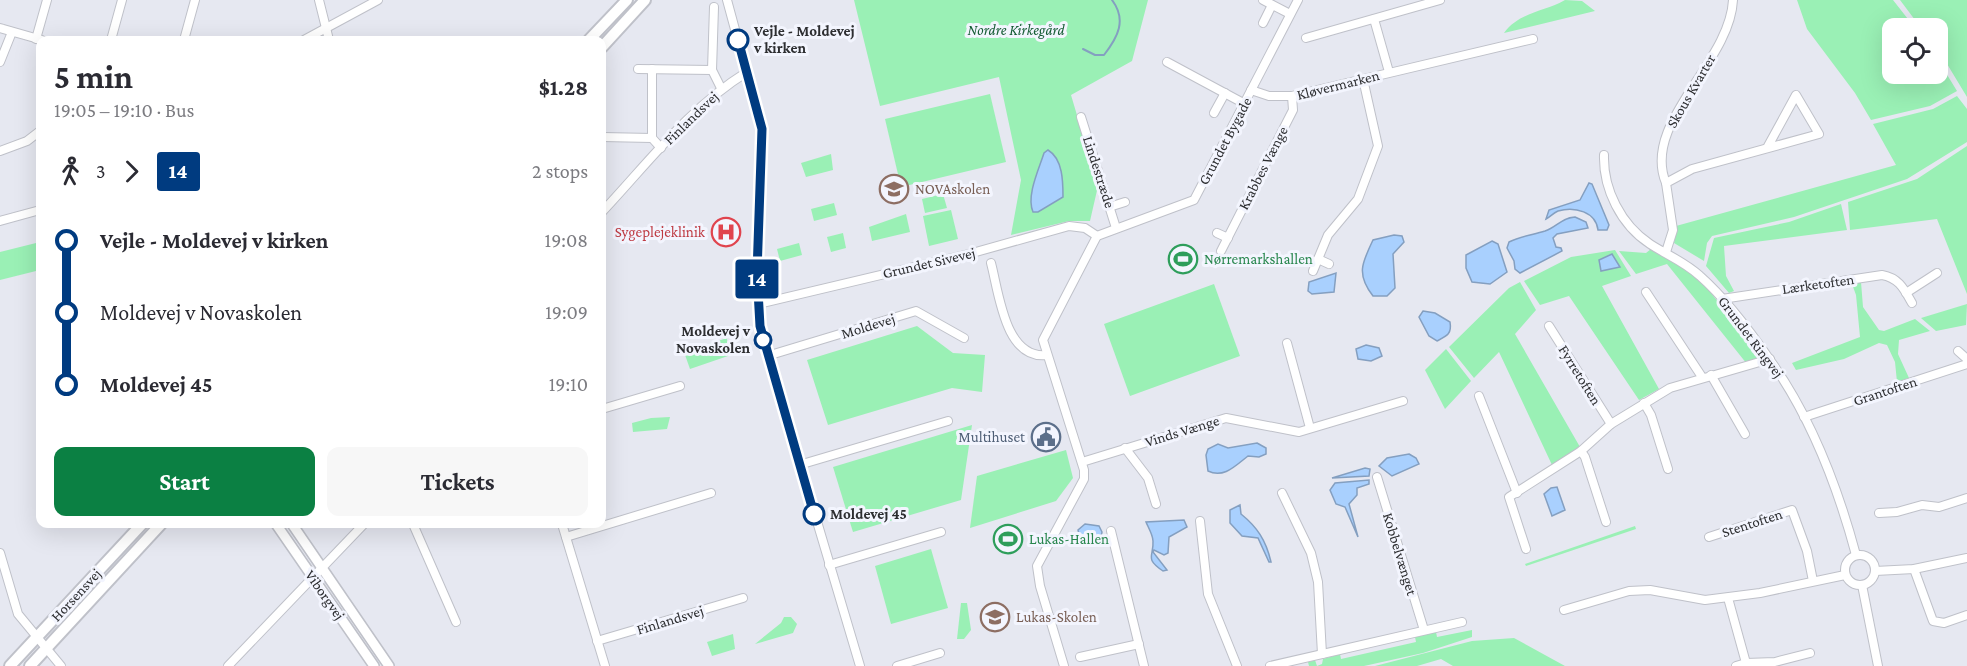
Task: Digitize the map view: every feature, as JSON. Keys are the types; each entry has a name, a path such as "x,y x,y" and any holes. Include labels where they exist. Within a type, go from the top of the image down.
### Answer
{"main road":[{"path":"594,36 627,0"},
{"path":"595,36 616,19 634,0"},
{"path":"606,43 645,0"},
{"name":"Horsensvej","path":"10,666 138,528"},
{"name":"Horsensvej","path":"30,666 157,528"},
{"path":"45,649 47,636 85,594 96,573"},
{"path":"22,666 36,650 36,638"}],"street":[{"path":"40,36 47,0"},
{"path":"112,36 122,0"},
{"path":"185,36 195,0"},
{"path":"319,0 327,36"},
{"path":"311,36 378,0"},
{"path":"727,0 761,123 763,149 758,304 767,356 860,666"},
{"path":"1263,0 1290,14"},
{"name":"Grundet Bygade","path":"1097,236 1194,200 1298,0"},
{"path":"1306,38 1440,0"},
{"name":"Skous Kvarter","path":"1666,252 1673,230 1660,156 1666,135 1724,35 1732,0"},
{"path":"1263,23 1272,5"},
{"name":"Finlandsvej","path":"714,8 712,70 721,88"},
{"name":"Kløvermarken","path":"1374,19 1389,72"},
{"path":"0,28 36,39"},
{"path":"0,62 12,32"},
{"name":"Kløvermarken","path":"1251,90 1269,96 1292,96 1533,39"},
{"path":"1167,62 1245,104"},
{"name":"Finlandsvej","path":"638,69 712,70"},
{"name":"Finlandsvej","path":"652,69 652,138 661,148"},
{"name":"Finlandsvej","path":"606,208 691,115 721,88 747,72"},
{"path":"1313,271 1328,235 1358,199 1378,146 1363,79"},
{"path":"1214,113 1225,93"},
{"path":"1666,183 1692,169 1819,134 1796,95 1767,148"},
{"name":"Krabbes Vænge","path":"1221,251 1293,110 1292,96"},
{"name":"Lindestræde","path":"1082,117 1116,228"},
{"path":"0,152 27,141 36,134"},
{"name":"Finlandsvej","path":"606,137 652,138"},
{"name":"Grundet Ringvej","path":"1604,154 1607,180 1619,212 1644,239 1688,265 1722,299 1770,359 1804,417 1843,508 1856,555"},
{"path":"1109,207 1125,202"},
{"path":"0,221 36,211"},
{"name":"Grundet Sivevej","path":"758,304 965,255 1070,226 1085,228 1097,236"},
{"path":"1217,232 1228,238"},
{"path":"1064,666 1037,566 1084,479 1082,462 1043,340 1097,236"},
{"path":"1318,259 1329,264"},
{"path":"991,263 1014,341 1026,352 1047,355"},
{"path":"1906,293 1937,273"},
{"name":"Lærketoften","path":"1722,299 1882,275 1895,279 1911,303"},
{"path":"1646,292 1707,376 1745,434"},
{"name":"Moldevej","path":"767,356 916,311 964,338"},
{"name":"Fyrretoften","path":"1549,326 1611,424"},
{"path":"1287,343 1310,428"},
{"path":"1958,351 1967,359"},
{"path":"1526,549 1509,497 1581,451 1611,424 1670,388 1770,359"},
{"name":"Grantoften","path":"1804,417 1967,364"},
{"path":"606,408 680,386"},
{"path":"1479,396 1517,492"},
{"name":"Vinds Vænge","path":"1082,462 1226,417 1299,432 1403,401"},
{"path":"1644,403 1652,415 1668,469"},
{"path":"799,465 948,421"},
{"name":"Vinds Vænge","path":"1125,448 1148,478 1156,504"},
{"path":"1581,451 1606,522"},
{"name":"Kobbelvænget","path":"1377,477 1424,630"},
{"path":"606,525 711,493"},
{"path":"1282,493 1312,558 1318,582 1322,654"},
{"path":"1879,513 1897,512 1922,505 1939,507 1967,498"},
{"name":"Stentoften","path":"1709,537 1792,510 1807,551 1813,581"},
{"path":"1200,521 1208,594 1237,666"},
{"name":"Viborgvej","path":"279,528 374,666"},
{"name":"Viborgvej","path":"294,528 389,666"},
{"path":"233,664 320,566 360,528"},
{"path":"415,528 456,622"},
{"path":"563,528 604,666"},
{"path":"566,537 596,528"},
{"path":"1111,531 1144,666"},
{"path":"829,565 941,532"},
{"path":"0,553 18,614 61,666"},
{"path":"1856,555 1870,558 1875,571 1871,581 1862,585 1852,583 1845,574 1847,561 1856,555"},
{"path":"1875,571 1914,569 1967,558"},
{"path":"1914,569 1933,621 1944,623 1967,615"},
{"path":"1564,610 1629,591 1650,591 1689,600 1728,598 1845,574"},
{"path":"1862,585 1878,666"},
{"name":"Finlandsvej","path":"597,642 743,598"},
{"path":"1728,598 1746,663"},
{"path":"1270,666 1462,622"},
{"path":"1080,657 1139,644"},
{"path":"897,666 940,653"},
{"path":"1736,666 1746,663 1775,663 1810,653"}],"green space":[{"name":"Nordre Kirkegård","path":"854,0 1148,0 1132,61 1071,95 1098,186 1090,221 1069,221 1011,235 1021,180 999,77 880,106"},
{"path":"1565,0 1582,1 1595,11 1504,33 1524,16"},
{"path":"1797,0 1893,0 1907,18 1882,18 1882,84 1948,84 1948,76 1957,91 1930,106 1871,120 1855,93 1807,29"},
{"path":"1900,0 1967,0 1967,97 1948,66 1948,18 1914,18"},
{"path":"990,94 1006,162 901,187 885,119"},
{"path":"1957,96 1967,109 1967,142 1907,179 1794,217 1712,236 1707,243 1704,261 1674,243 1676,226 1896,165 1873,124 1933,109"},
{"path":"1967,146 1967,294 1937,219 1850,230 1848,202 1917,179"},
{"path":"831,154 833,170 806,177 801,163"},
{"path":"943,194 947,208 925,213 922,199"},
{"path":"834,203 837,215 814,221 811,209"},
{"path":"1841,204 1847,230 1724,246 1726,276 1734,291 1729,293 1706,266 1714,238 1789,222"},
{"path":"951,210 958,239 929,246 923,216"},
{"path":"906,214 910,232 872,241 869,227"},
{"path":"843,233 846,248 831,252 827,237"},
{"path":"36,243 36,271 0,280 0,252"},
{"path":"799,243 802,255 780,261 777,249"},
{"path":"1651,249 1691,272 1702,282 1762,356 1760,360 1747,364 1667,264 1636,274 1619,251 1646,253"},
{"path":"1615,250 1631,276 1602,286 1659,389 1639,400 1569,296 1540,305 1524,281 1571,257"},
{"path":"1520,282 1536,310 1515,334 1580,447 1552,465 1499,352 1474,378 1449,347 1509,288"},
{"path":"1861,282 1863,307 1879,330 1884,331 1915,319 1930,331 1899,340 1898,354 1909,378 1897,382 1895,362 1887,345 1879,343 1844,359 1796,370 1792,363 1860,337 1856,295 1852,284"},
{"path":"1214,284 1240,356 1130,396 1104,324"},
{"path":"1967,304 1966,325 1936,331 1921,318"},
{"path":"917,326 953,353 985,355 982,392 952,388 828,425 807,360"},
{"path":"727,338 728,356 690,369 684,352"},
{"path":"1446,349 1471,381 1445,409 1425,370"},
{"path":"670,417 667,429 633,432 632,423 651,418"},
{"path":"972,425 961,500 853,532 833,467"},
{"path":"1066,450 1073,478 1056,501 970,528 977,476"},
{"path":"1635,526 1636,529 1526,566 1525,564"},
{"path":"931,549 948,608 891,624 875,566"},
{"path":"961,603 967,603 971,630 964,639 957,639"},
{"path":"784,617 791,617 797,624 793,633 755,644 781,623"},
{"path":"1472,630 1472,637 1423,653 1364,666 1317,666 1322,664 1323,659 1340,654 1341,659 1416,642 1415,637 1436,632 1437,637"},
{"path":"733,634 735,649 712,656 707,642"},
{"path":"1514,638 1565,666 1453,666 1441,659 1417,666 1375,666 1472,641"},
{"path":"1315,660 1317,666 1309,666 1308,662"}],"water":[{"path":"1048,150 1057,159 1059,165 1063,197 1038,212 1033,212 1031,198 1034,182 1044,153"},
{"path":"1589,183 1592,184 1609,225 1607,230 1598,230 1589,215 1578,210 1558,211 1546,219 1549,210 1580,200"},
{"path":"1575,217 1586,222 1588,228 1557,234 1553,238 1556,247 1561,248 1562,251 1520,273 1515,269 1514,261 1507,248 1509,242 1545,231 1566,219"},
{"path":"1394,235 1402,236 1404,242 1393,254 1395,288 1387,296 1373,296 1364,281 1362,268 1366,255 1373,240"},
{"path":"1492,241 1498,244 1507,272 1490,284 1472,282 1466,268 1466,255"},
{"path":"1612,254 1620,267 1601,271 1599,260"},
{"path":"1336,273 1334,292 1312,294 1308,291 1309,282"},
{"path":"1423,311 1435,313 1450,322 1450,329 1444,338 1437,341 1429,336 1419,317"},
{"path":"1366,345 1379,348 1382,356 1371,361 1358,359 1356,349"},
{"path":"1257,443 1266,448 1266,454 1259,457 1248,456 1225,472 1208,471 1206,455 1208,449 1218,444 1228,448"},
{"path":"1409,454 1416,458 1419,464 1392,476 1379,466 1387,458"},
{"path":"1365,468 1370,469 1369,476 1332,478"},
{"path":"1369,480 1369,484 1357,488 1357,495 1349,504 1358,537 1345,507 1336,504 1330,490 1335,483"},
{"path":"1557,487 1565,510 1552,516 1544,494 1551,488"},
{"path":"1240,505 1241,514 1252,524 1264,541 1271,562 1258,538 1242,536 1230,523 1230,510"},
{"path":"1184,520 1187,527 1169,537 1168,553 1164,555 1154,550 1153,552 1167,570 1163,571 1152,560 1153,539 1146,522"},
{"path":"1085,524 1099,526 1102,532 1101,537 1080,538 1078,530"}],"waterway":[{"path":"1083,49 1095,55 1104,55 1113,42 1120,21 1117,7 1112,0"}],"bus line":[{"name":"14","path":"738,40 762,129 757,273 760,326 814,514"}],"place":[{"name":"Vejle - Moldevej v kirken","path":"738,40"},
{"name":"NOVAskolen","path":"894,189"},
{"name":"Sygeplejeklinik","path":"726,232"},
{"name":"Nørremarkshallen","path":"1183,259"},
{"name":"Moldevej v Novaskolen","path":"763,340"},
{"name":"Multihuset","path":"1046,437"},
{"name":"Moldevej 45","path":"814,514"},
{"name":"Lukas-Hallen","path":"1008,539"},
{"name":"Lukas-Skolen","path":"995,617"}]}
